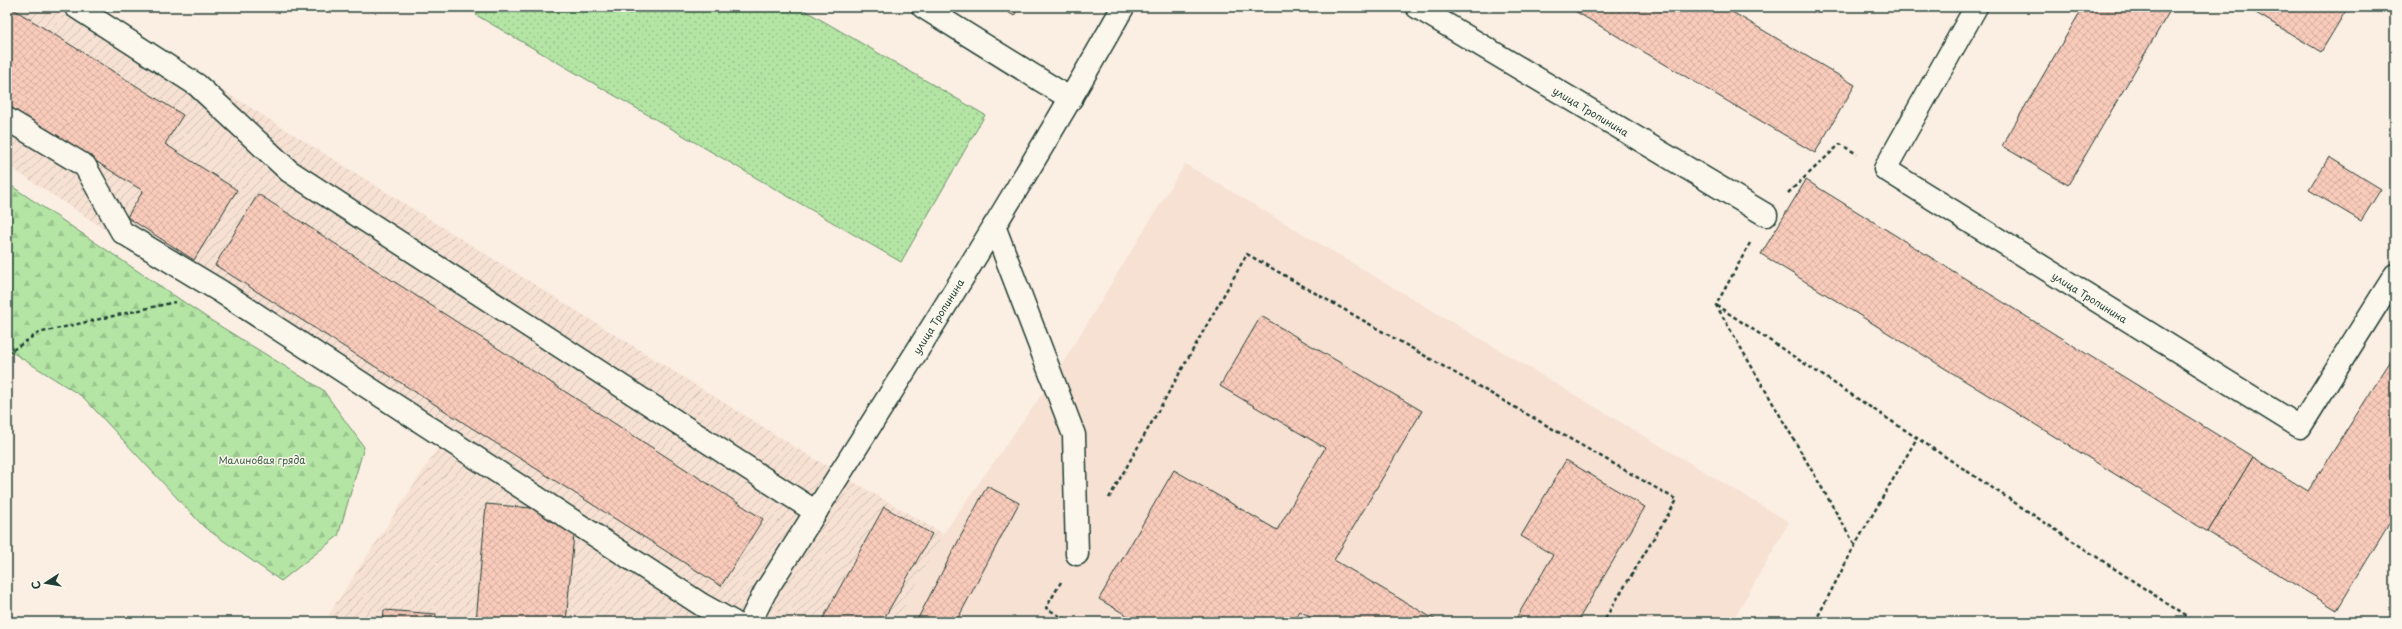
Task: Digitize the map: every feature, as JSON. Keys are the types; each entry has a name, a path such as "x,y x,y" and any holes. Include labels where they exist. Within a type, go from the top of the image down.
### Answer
{"lane":[{"path":"76,7 197,85 289,171 816,512"},
{"path":"923,7 1071,99"},
{"name":"улица Тропинина","path":"750,622 765,592 994,226 1071,99 1123,7"},
{"name":"улица Тропинина","path":"1416,7 1766,215"},
{"path":"1885,170 1976,7"},
{"path":"7,118 86,166 122,232 220,291 695,600 733,622"},
{"name":"улица Тропинина","path":"1885,170 2300,427 2395,275"},
{"path":"994,226 1074,435 1077,554"}],"path":[{"path":"1716,304 1766,215 1840,144 1885,170"},
{"path":"1108,499 1247,254 1678,500 1603,622"},
{"path":"7,354 38,333 220,291"},
{"path":"1716,304 2195,622"},
{"path":"1716,304 1855,545"},
{"path":"1815,622 1855,545 1917,438"},
{"path":"1070,622 1046,608 1077,554"}],"shaded area":[{"path":"7,7 89,7 816,460 943,534 896,622 324,622 440,445 361,397 7,165"},
{"path":"1185,164 1789,522 1732,622 896,622 943,534 1053,379"}],"green space":[{"path":"479,7 799,7 985,115 901,262 476,15"},
{"name":"Малиновая гряда","path":"7,183 212,321 323,390 364,447 338,536 281,581 204,527 83,397 7,349"}],"building":[{"path":"7,7 10,7 183,115 165,144 237,190 194,260 127,217 143,191 7,105"},
{"path":"1000,7 1019,7 1014,16"},
{"path":"1568,7 1724,7 1855,85 1815,153"},
{"path":"2083,7 2172,7 2068,185 2002,146"},
{"path":"2246,7 2348,7 2321,52"},
{"path":"2329,157 2381,189 2361,221 2309,190"},
{"path":"1806,180 2253,457 2208,532 1761,254"},
{"path":"258,194 763,519 721,586 215,265"},
{"path":"1261,316 1422,411 1334,560 1439,622 1318,622 1300,611 1293,622 1138,622 1099,599 1174,470 1277,530 1325,448 1220,386"},
{"path":"2395,354 2395,514 2337,610 2208,532 2253,457 2308,491"},
{"path":"1566,460 1645,507 1577,622 1514,622 1553,555 1521,536"},
{"path":"987,486 1019,503 956,622 916,622"},
{"path":"486,504 576,512 566,622 476,622"},
{"path":"884,507 932,534 882,622 821,622"},
{"path":"384,610 436,614 435,622 383,622"}]}
